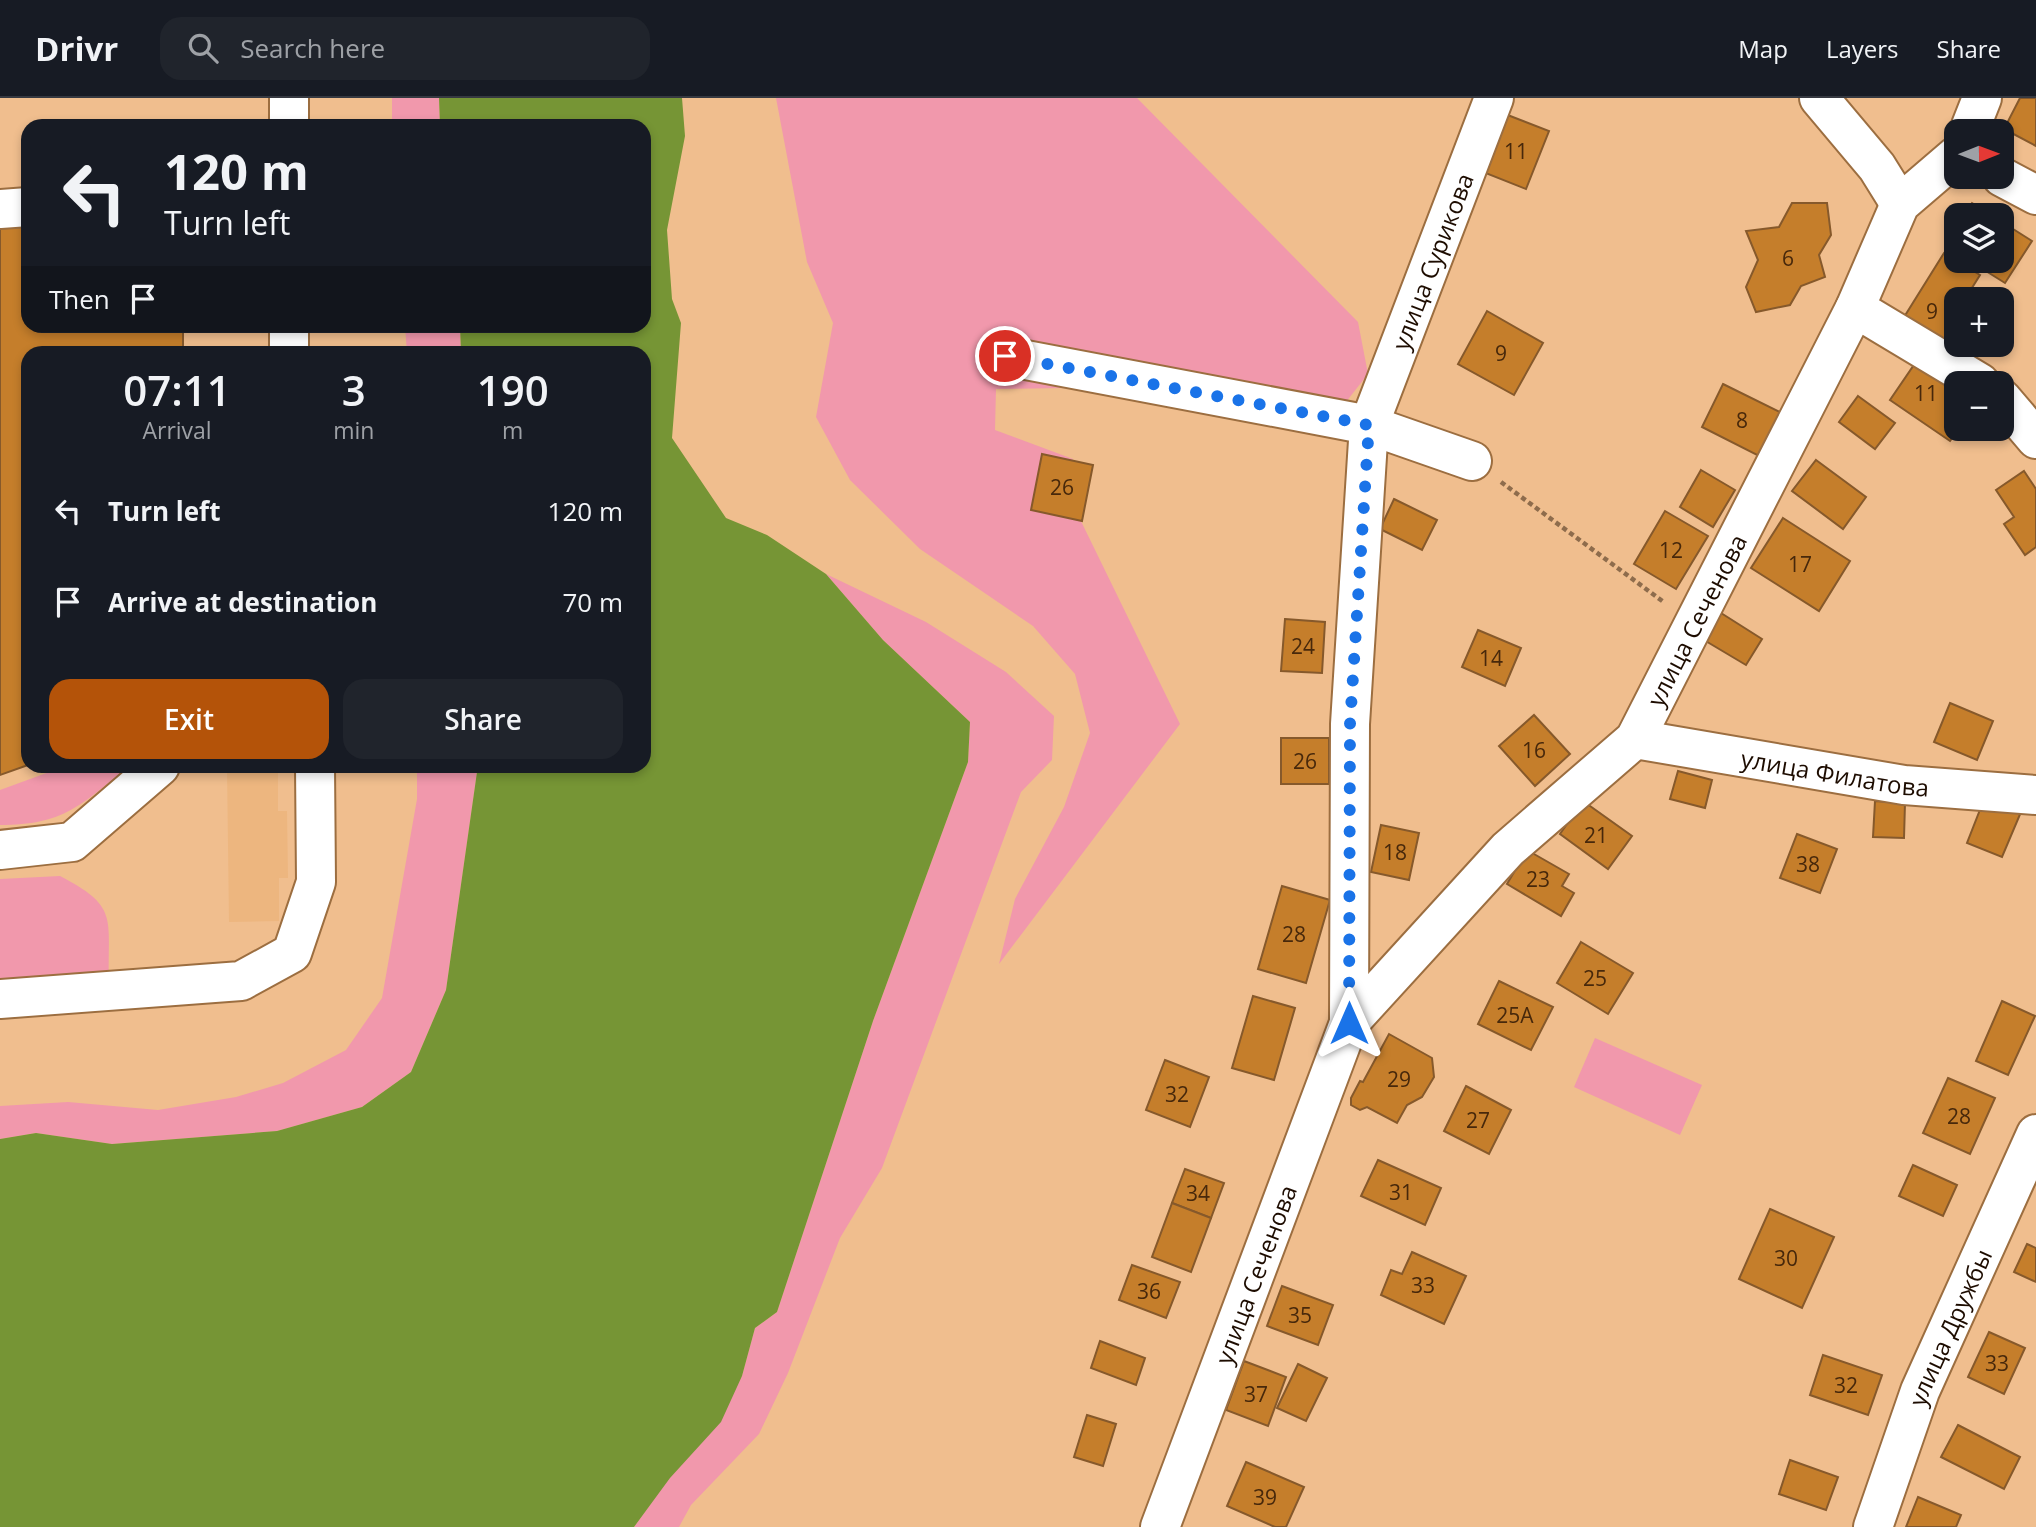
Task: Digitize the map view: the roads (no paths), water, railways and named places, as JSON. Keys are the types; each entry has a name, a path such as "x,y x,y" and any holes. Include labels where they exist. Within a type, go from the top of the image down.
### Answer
{"street":[{"path":"289,98 289,119"},
{"name":"улица Сурикова","path":"1369,425 1494,98"},
{"path":"1819,98 1877,167 1900,205"},
{"path":"1974,119 1982,98"},
{"name":"улица Сеченова","path":"1349,1023 1508,849 1636,739 1855,307 1900,205 1944,166"},
{"path":"2014,183 2036,195"},
{"path":"0,209 21,208"},
{"path":"1855,307 1960,371"},
{"path":"1005,356 1369,425 1472,461"},
{"path":"2014,413 2036,439"},
{"name":"улица Сеченова","path":"1160,1527 1349,1023 1350,724 1369,425"},
{"name":"улица Филатова","path":"1636,739 1904,785 2036,795"},
{"path":"0,850 72,842 152,773"},
{"path":"0,999 241,981 292,953 316,882 315,773"},
{"name":"улица Дружбы","path":"1873,1527 1920,1391 2036,1134"}]}
